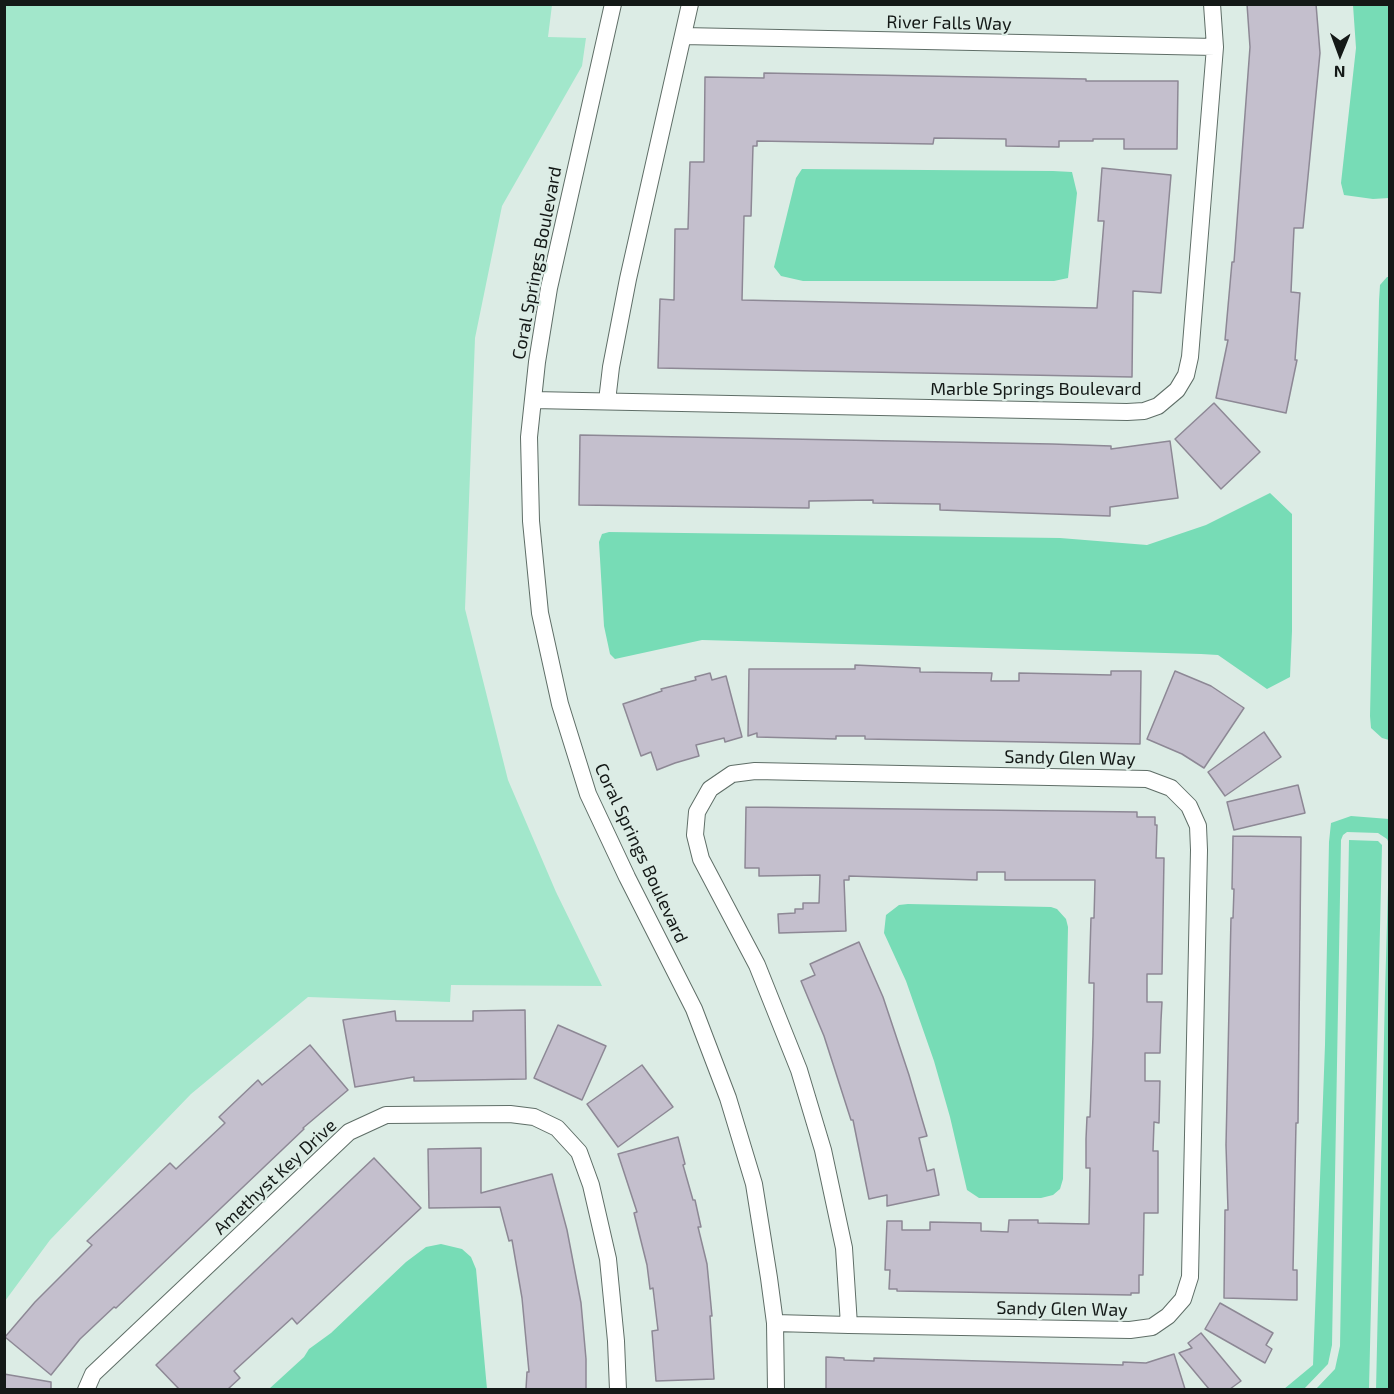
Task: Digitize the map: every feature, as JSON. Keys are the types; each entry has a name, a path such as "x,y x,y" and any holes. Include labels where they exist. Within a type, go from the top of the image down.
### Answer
{"street":[{"name":"Coral Springs Boulevard","path":"613,4 549,288 537,362 529,436 531,521 540,613 560,704 588,794 694,1009 728,1098 754,1184 775,1323 776,1389"},
{"path":"607,401 611,367 628,279 690,4"},
{"name":"Marble Springs Boulevard","path":"533,400 1127,412 1144,411 1158,406 1178,390 1186,375 1190,357 1215,46 1212,4"},
{"name":"River Falls Way","path":"683,36 1215,46"},
{"name":"Sandy Glen Way","path":"775,1323 849,1325 1130,1330 1152,1327 1168,1316 1183,1299 1190,1277 1199,850 1198,826 1189,806 1171,788 1147,779 755,771 732,774 710,789 697,812 695,835 701,859 757,965 799,1070 823,1150 844,1248 849,1325"},
{"name":"Amethyst Key Drive","path":"86,1389 93,1374 349,1132 386,1115 510,1114 534,1117 557,1128 579,1152 591,1185 608,1259 618,1389"}],"shaded area":[{"path":"5,4 552,5 548,37 586,38 582,66 502,206 475,338 465,609 508,780 556,892 602,986 451,985 450,1002 308,997 191,1094 50,1240 5,1301"},
{"path":"1353,5 1389,5 1389,198 1373,199 1344,195 1341,183 1356,48"},
{"path":"802,169 1072,172 1077,193 1068,278 1054,281 803,281 781,276 774,267 796,178"},
{"path":"1387,277 1390,277 1389,740 1382,738 1371,728 1370,716 1379,301 1380,285"},
{"path":"1270,493 1292,514 1292,631 1290,677 1267,689 1218,655 1201,654 702,640 615,659 610,654 604,626 599,542 602,534 609,532 1060,538 1147,545 1206,525"},
{"path":"1351,816 1389,819 1390,845 1387,839 1378,833 1347,832 1341,840 1332,1345 1328,1364 1304,1389 1284,1389 1313,1365 1325,1045 1329,842 1331,823"},
{"path":"1349,840 1378,841 1382,845 1369,1389 1316,1389 1335,1369 1340,1346"},
{"path":"1389,852 1389,1389 1376,1390 1385,993"},
{"path":"899,905 1051,907 1057,909 1066,919 1068,927 1063,1179 1060,1189 1053,1195 1041,1198 979,1198 967,1190 934,1061 906,981 884,933 886,915"},
{"path":"441,1244 462,1249 471,1257 476,1269 487,1389 269,1389 304,1357 309,1349 331,1333 406,1262 426,1247"}],"building":[{"path":"1247,4 1316,4 1320,53 1303,228 1294,228 1291,292 1300,293 1295,360 1297,360 1286,413 1216,398 1228,340 1225,340 1232,262 1234,262 1250,47"},
{"path":"764,73 1178,81 1177,149 1124,149 1124,139 1059,141 1059,147 1006,146 1006,139 934,138 933,144 757,141 757,146 753,146 751,216 744,216 742,300 1097,308 1104,221 1098,221 1102,168 1171,175 1161,293 1133,291 1132,377 658,368 660,299 674,300 675,229 688,229 690,162 704,162 705,77 764,78"},
{"path":"1214,403 1260,452 1221,489 1175,439"},
{"path":"580,435 1052,444 1111,446 1111,449 1170,441 1178,498 1110,507 1110,516 940,510 940,504 873,503 873,500 809,501 809,508 579,505"},
{"path":"855,665 920,668 920,672 992,673 991,681 1019,681 1019,673 1111,675 1111,671 1141,671 1140,744 865,739 865,736 836,736 836,739 757,737 757,733 748,736 749,669 855,669"},
{"path":"1175,671 1211,686 1244,708 1204,768 1182,754 1147,739"},
{"path":"710,673 712,680 726,676 742,737 725,742 724,738 696,745 699,756 657,770 651,752 641,756 623,704 662,691 661,689 696,680 695,677"},
{"path":"1264,732 1281,757 1225,796 1208,772"},
{"path":"1298,785 1305,813 1234,830 1227,802"},
{"path":"746,807 1137,812 1137,817 1155,817 1155,825 1157,825 1156,858 1164,858 1162,974 1147,974 1147,1002 1162,1002 1160,1053 1145,1053 1145,1081 1160,1081 1159,1123 1154,1122 1153,1151 1158,1151 1158,1213 1144,1213 1143,1275 1139,1275 1139,1293 1131,1293 1131,1295 897,1291 897,1289 889,1289 890,1270 885,1270 887,1221 902,1221 902,1230 930,1230 930,1222 981,1223 981,1231 1008,1232 1009,1220 1089,1224 1090,1168 1086,1168 1086,1139 1087,1117 1090,1117 1093,1036 1094,983 1089,983 1095,880 1005,880 1005,872 977,872 977,880 849,876 849,880 844,880 846,931 779,933 778,914 795,913 795,909 803,909 803,903 819,903 820,875 759,876 759,868 745,868"},
{"path":"1233,836 1301,837 1298,1123 1296,1123 1293,1270 1297,1270 1297,1300 1224,1298 1225,1210 1228,1210 1226,1145 1231,918 1233,918 1234,889 1232,889"},
{"path":"859,942 883,997 909,1075 927,1136 919,1138 927,1171 934,1169 939,1195 887,1206 887,1195 869,1199 853,1120 851,1120 824,1036 801,981 815,975 810,964"},
{"path":"525,1010 526,1079 414,1081 414,1077 355,1087 343,1020 395,1011 396,1021 473,1021 473,1011"},
{"path":"558,1025 606,1046 582,1100 534,1078"},
{"path":"310,1045 348,1090 303,1128 116,1308 114,1307 80,1339 51,1375 5,1337 35,1302 92,1245 87,1241 170,1163 176,1169 225,1123 219,1117 258,1080 262,1085"},
{"path":"642,1065 673,1107 618,1147 587,1104"},
{"path":"678,1137 685,1164 683,1165 693,1200 695,1200 701,1227 698,1227 707,1264 712,1316 710,1316 714,1379 656,1381 652,1331 658,1330 653,1288 650,1289 647,1265 634,1213 637,1212 618,1154"},
{"path":"481,1148 481,1193 552,1174 567,1230 581,1303 586,1389 526,1389 527,1372 529,1372 522,1298 512,1240 509,1241 500,1207 429,1208 428,1149"},
{"path":"374,1158 421,1208 297,1324 292,1318 234,1371 240,1378 228,1389 179,1389 156,1365"},
{"path":"1220,1303 1273,1333 1266,1345 1272,1349 1265,1363 1205,1329"},
{"path":"1201,1333 1241,1381 1230,1389 1209,1389 1179,1353 1192,1348 1188,1343"},
{"path":"1174,1354 1185,1389 826,1389 826,1357 874,1361 874,1358 1123,1365 1123,1362 1146,1363"},
{"path":"4,1374 51,1382 51,1389 4,1389"}]}
